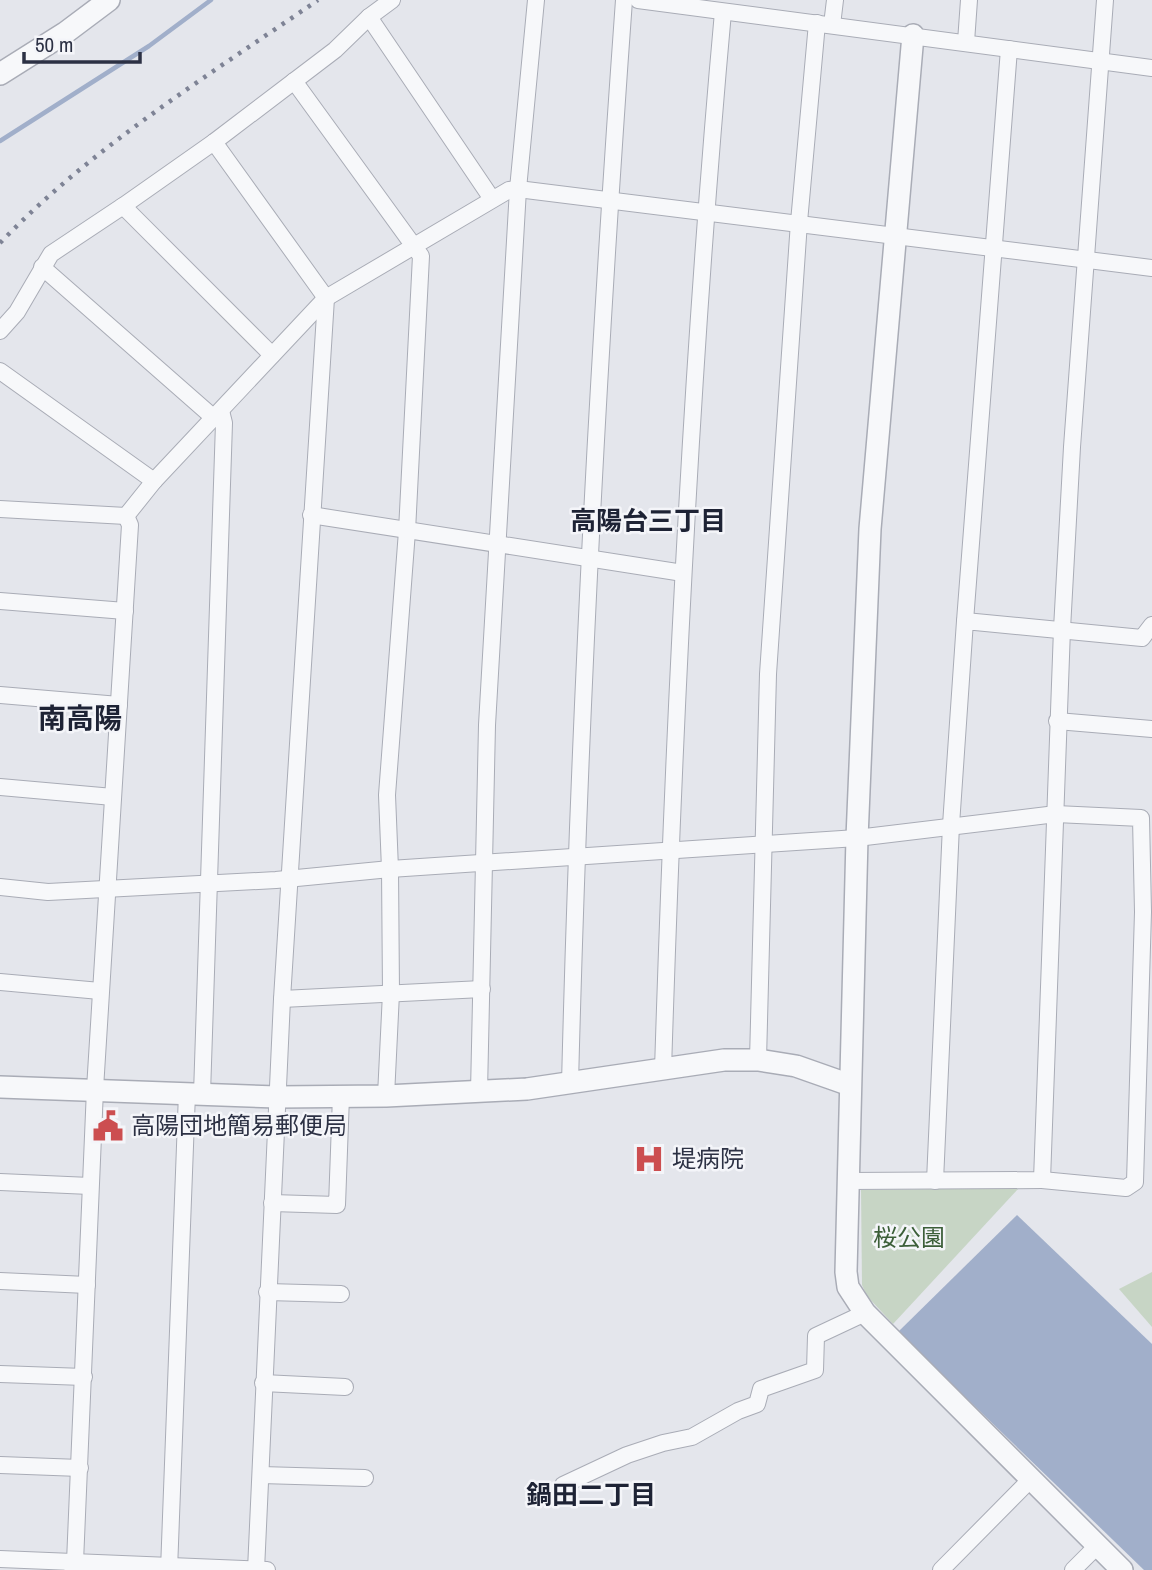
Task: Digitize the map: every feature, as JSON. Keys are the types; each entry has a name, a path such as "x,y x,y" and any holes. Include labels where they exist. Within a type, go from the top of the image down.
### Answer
{"street":[{"path":"0,331 17,312 51,254 214,142 335,50 369,17 393,0"},
{"path":"479,1092 486,725 499,543 518,189 536,0"},
{"path":"570,1084 576,857 610,201 624,0"},
{"path":"638,0 678,3 723,12 1152,68"},
{"path":"758,1060 768,674 799,222 824,24 835,0"},
{"path":"966,42 970,0"},
{"path":"1042,1180 1062,629 1072,447 1105,0"},
{"path":"0,74 65,33 103,1"},
{"path":"663,1070 670,851 704,213 723,12"},
{"path":"369,17 492,199"},
{"path":"913,35 870,529 847,1181 848,1287 865,1313 1122,1570"},
{"path":"935,1181 951,825 1009,49"},
{"path":"294,81 421,256 407,531 387,794 391,993 386,1096"},
{"path":"214,142 326,299 276,1097 256,1570"},
{"path":"126,516 154,481 326,299 509,190 799,222 1152,268"},
{"path":"123,206 272,355"},
{"path":"42,267 218,415 224,423 209,882 194,1093 169,1568"},
{"path":"0,371 154,481"},
{"path":"0,509 126,516"},
{"path":"311,515 684,573"},
{"path":"75,1566 100,990 130,525 126,516"},
{"path":"0,601 125,611"},
{"path":"965,621 1142,638 1152,625"},
{"path":"0,695 119,705"},
{"path":"1058,722 1152,729"},
{"path":"0,787 113,797"},
{"path":"0,887 48,892 276,880 390,869 857,838 1056,814 1147,818 1147,1003 1135,1182 1126,1188 1042,1180 847,1181"},
{"path":"0,982 100,990"},
{"path":"282,999 482,989"},
{"path":"0,1087 276,1097 386,1096 570,1084 724,1060 758,1060 796,1066 850,1085"},
{"path":"272,1203 337,1205 341,1096"},
{"path":"0,1182 90,1186"},
{"path":"0,1281 87,1286"},
{"path":"267,1292 341,1294"},
{"path":"564,1485 627,1455 692,1437 737,1411 757,1404 761,1389 816,1370 816,1336 865,1313"},
{"path":"0,1374 84,1377"},
{"path":"263,1383 345,1387"},
{"path":"0,1465 80,1468"},
{"path":"261,1475 365,1478"},
{"path":"941,1570 1031,1479"},
{"path":"1073,1570 1098,1545"},
{"path":"0,1559 75,1566 267,1570"}],"green space":[{"name":"桜公園","path":"1019,1188 893,1324 867,1296 862,1285 861,1190"},
{"path":"1152,1272 1152,1327 1119,1289"}],"water":[{"path":"1017,1215 1152,1344 1152,1570 1144,1570 898,1332"}],"waterway":[{"path":"0,141 149,46 211,0"}],"railway":[{"path":"0,243 73,175 112,144 318,0"}],"place":[{"name":"高陽団地簡易郵便局","path":"108,1126"},
{"name":"堤病院","path":"649,1159"}],"district":[{"name":"高陽台三丁目","path":"648,521"},
{"name":"南高陽","path":"80,718"},
{"name":"鍋田二丁目","path":"591,1495"}]}
